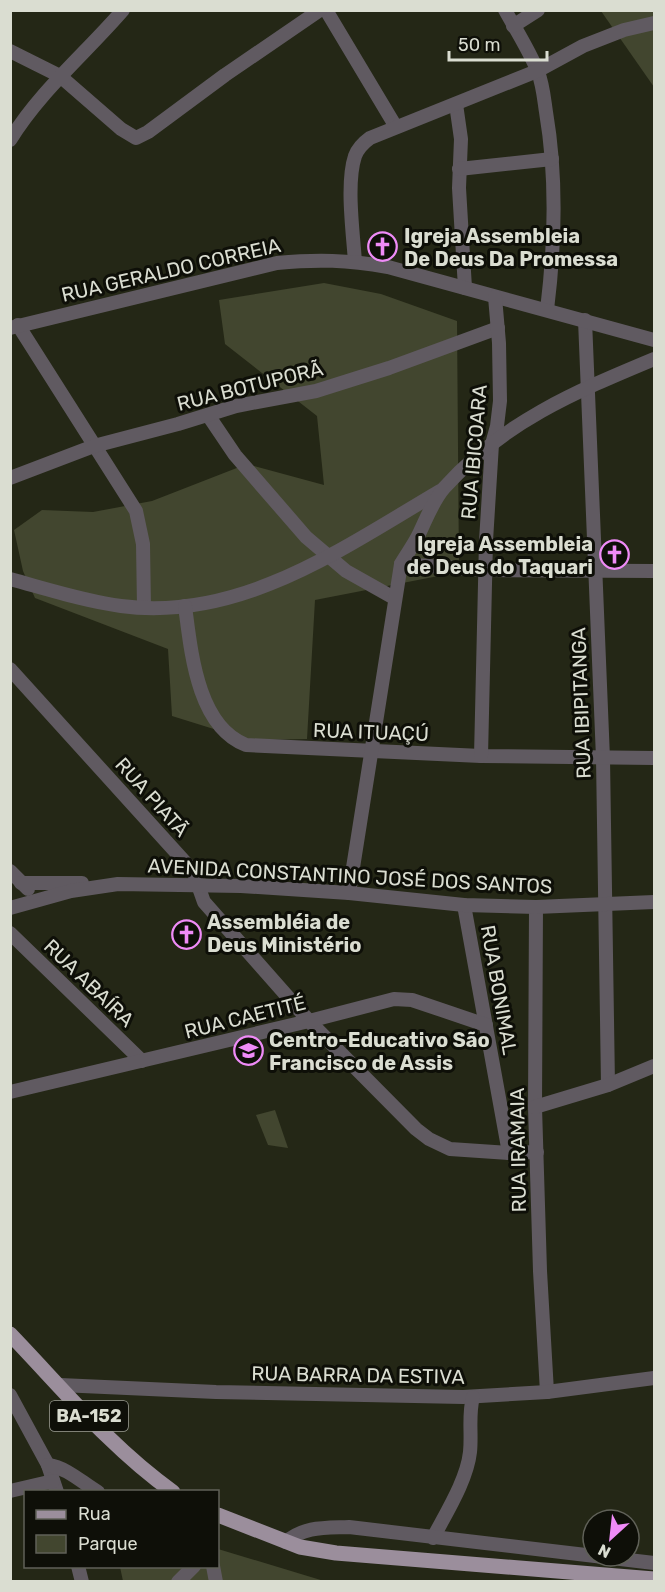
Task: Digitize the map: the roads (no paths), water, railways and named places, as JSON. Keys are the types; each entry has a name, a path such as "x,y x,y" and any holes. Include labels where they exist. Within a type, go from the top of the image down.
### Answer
{"main road":[{"name":"BA-152","path":"10,1334 112,1441 147,1473 171,1490"},
{"path":"219,1515 300,1547 336,1553 654,1579"}],"street":[{"path":"10,51 60,76 129,135 140,137 320,10"},
{"path":"326,10 396,127"},
{"path":"505,10 542,85 552,159 552,254 547,310"},
{"path":"513,27 538,10"},
{"path":"10,140 60,76 123,11"},
{"path":"355,262 351,188 354,158 361,145 370,138 396,127 537,71 583,46 624,30 654,23"},
{"path":"456,104 461,139 460,219 465,288"},
{"path":"459,169 552,159"},
{"name":"RUA GERALDO CORREIA","path":"14,327 277,263 316,259 388,267 654,340"},
{"name":"RUA IBICOARA","path":"481,756 485,570 492,444 500,401 495,297"},
{"name":"RUA IBIPITANGA","path":"585,320 603,758 608,1085"},
{"path":"14,327 126,494 138,519 143,544 144,607"},
{"name":"RUA BOTUPORÃ","path":"10,478 94,446 236,406 316,391 389,368 498,328"},
{"path":"349,894 401,564 418,536 429,511 444,489 492,444 532,416 588,387 654,359"},
{"path":"208,415 235,455 298,529 346,571 394,598"},
{"path":"10,579 72,596 121,606 184,606 223,600 258,590 328,557 444,489"},
{"path":"401,564 485,570 654,572"},
{"name":"RUA ITUAÇÚ","path":"184,606 192,665 198,685 218,724 227,735 236,741 255,747 481,756 654,758"},
{"name":"RUA PIATÃ","path":"10,669 193,871 204,902 309,1022 403,1118 429,1139 442,1146 460,1150 537,1152"},
{"path":"10,871 38,900"},
{"path":"21,883 81,883 92,887"},
{"name":"AVENIDA CONSTANTINO JOSÉ DOS SANTOS","path":"10,908 92,887 118,885 199,885 349,894 464,905 536,907 654,902"},
{"name":"RUA BONIMAL","path":"464,905 508,1153"},
{"name":"RUA IRAMAIA","path":"536,907 535,1107 540,1271 547,1392"},
{"name":"RUA ABAÍRA","path":"10,933 142,1061"},
{"name":"RUA CAETITÉ","path":"10,1092 309,1022 394,999 412,1000 486,1025"},
{"path":"535,1107 608,1085 654,1066"},
{"name":"RUA BARRA DA ESTIVA","path":"60,1385 216,1392 473,1397 547,1392 654,1378"},
{"path":"10,1395 48,1465 55,1486 10,1491"},
{"path":"433,1538 468,1465 469,1421 473,1397"},
{"path":"48,1465 59,1466 96,1490"},
{"path":"286,1542 304,1530 350,1527 654,1563"},
{"path":"178,1581 192,1568"}],"place":[{"name":"Igreja Assembleia De Deus Da Promessa","path":"383,247"},
{"name":"Igreja Assembleia de Deus do Taquari","path":"614,555"},
{"name":"Assembléia de Deus Ministério","path":"186,934"},
{"name":"Centro-Educativo São Francisco de Assis","path":"248,1051"}]}
